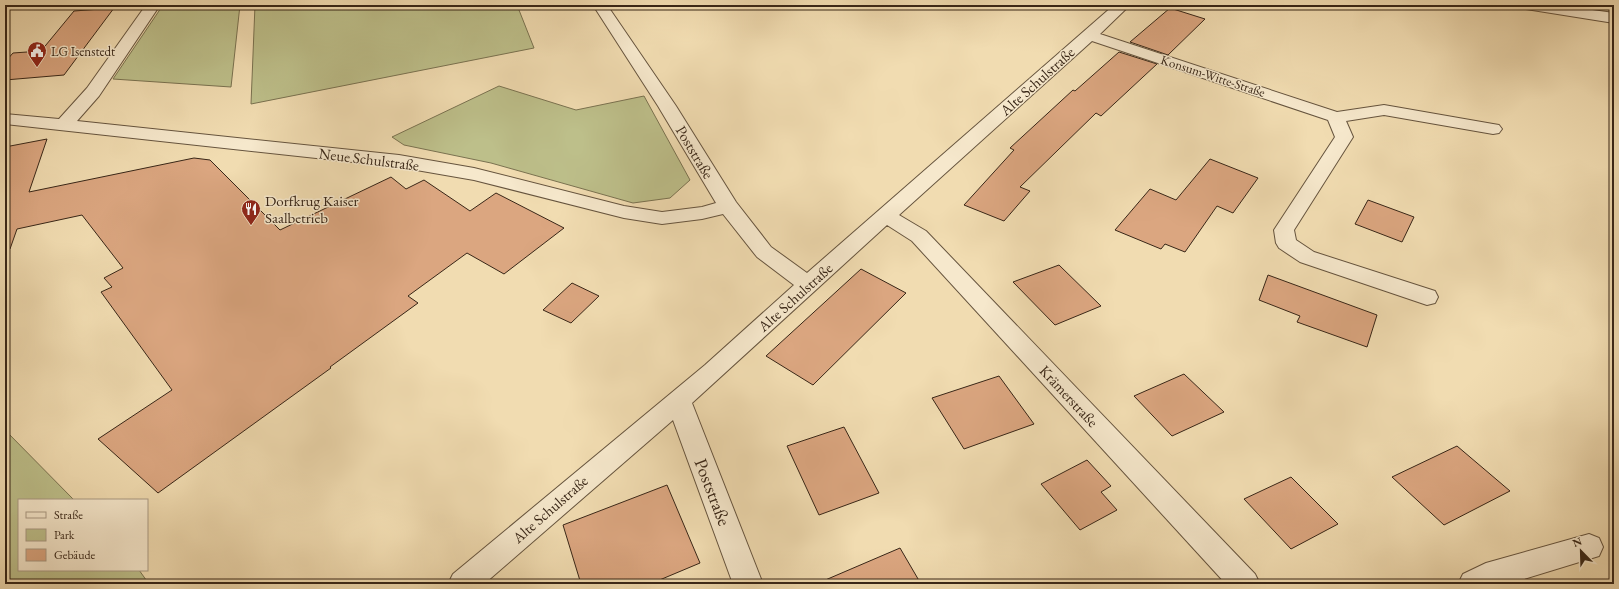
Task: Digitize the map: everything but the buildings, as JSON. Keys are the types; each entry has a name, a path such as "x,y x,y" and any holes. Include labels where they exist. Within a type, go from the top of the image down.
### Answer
{"street":[{"path":"64,125 93,92 153,5"},
{"name":"Poststraße","path":"600,5 667,106 728,206 764,252 808,284"},
{"name":"Alte Schulstraße","path":"463,584 713,371 808,284 1123,5"},
{"path":"1526,5 1614,18"},
{"name":"Konsum-Witte-Straße","path":"1089,35 1336,117 1384,110 1492,129"},
{"path":"1336,117 1344,137 1284,230 1286,242 1307,257 1427,297"},
{"name":"Neue Schulstraße","path":"5,119 399,161 474,174 624,212 662,218 702,213 728,206"},
{"name":"Krämerstraße","path":"885,216 900,223 919,236 1245,584"},
{"name":"Poststraße","path":"678,400 748,584"},
{"path":"1473,584 1486,577 1589,547"}],"green space":[{"path":"163,5 240,5 231,87 113,79"},
{"path":"255,5 517,5 534,48 251,104"},
{"path":"499,86 576,110 644,96 690,180 670,198 633,203 491,163 404,145 392,137"},
{"path":"5,430 73,499 18,499 18,571 140,571 149,584 5,584"}],"place":[{"name":"LG Isenstedt","path":"37,68"},
{"name":"Dorfkrug Kaiser Saalbetrieb","path":"251,226"}]}
